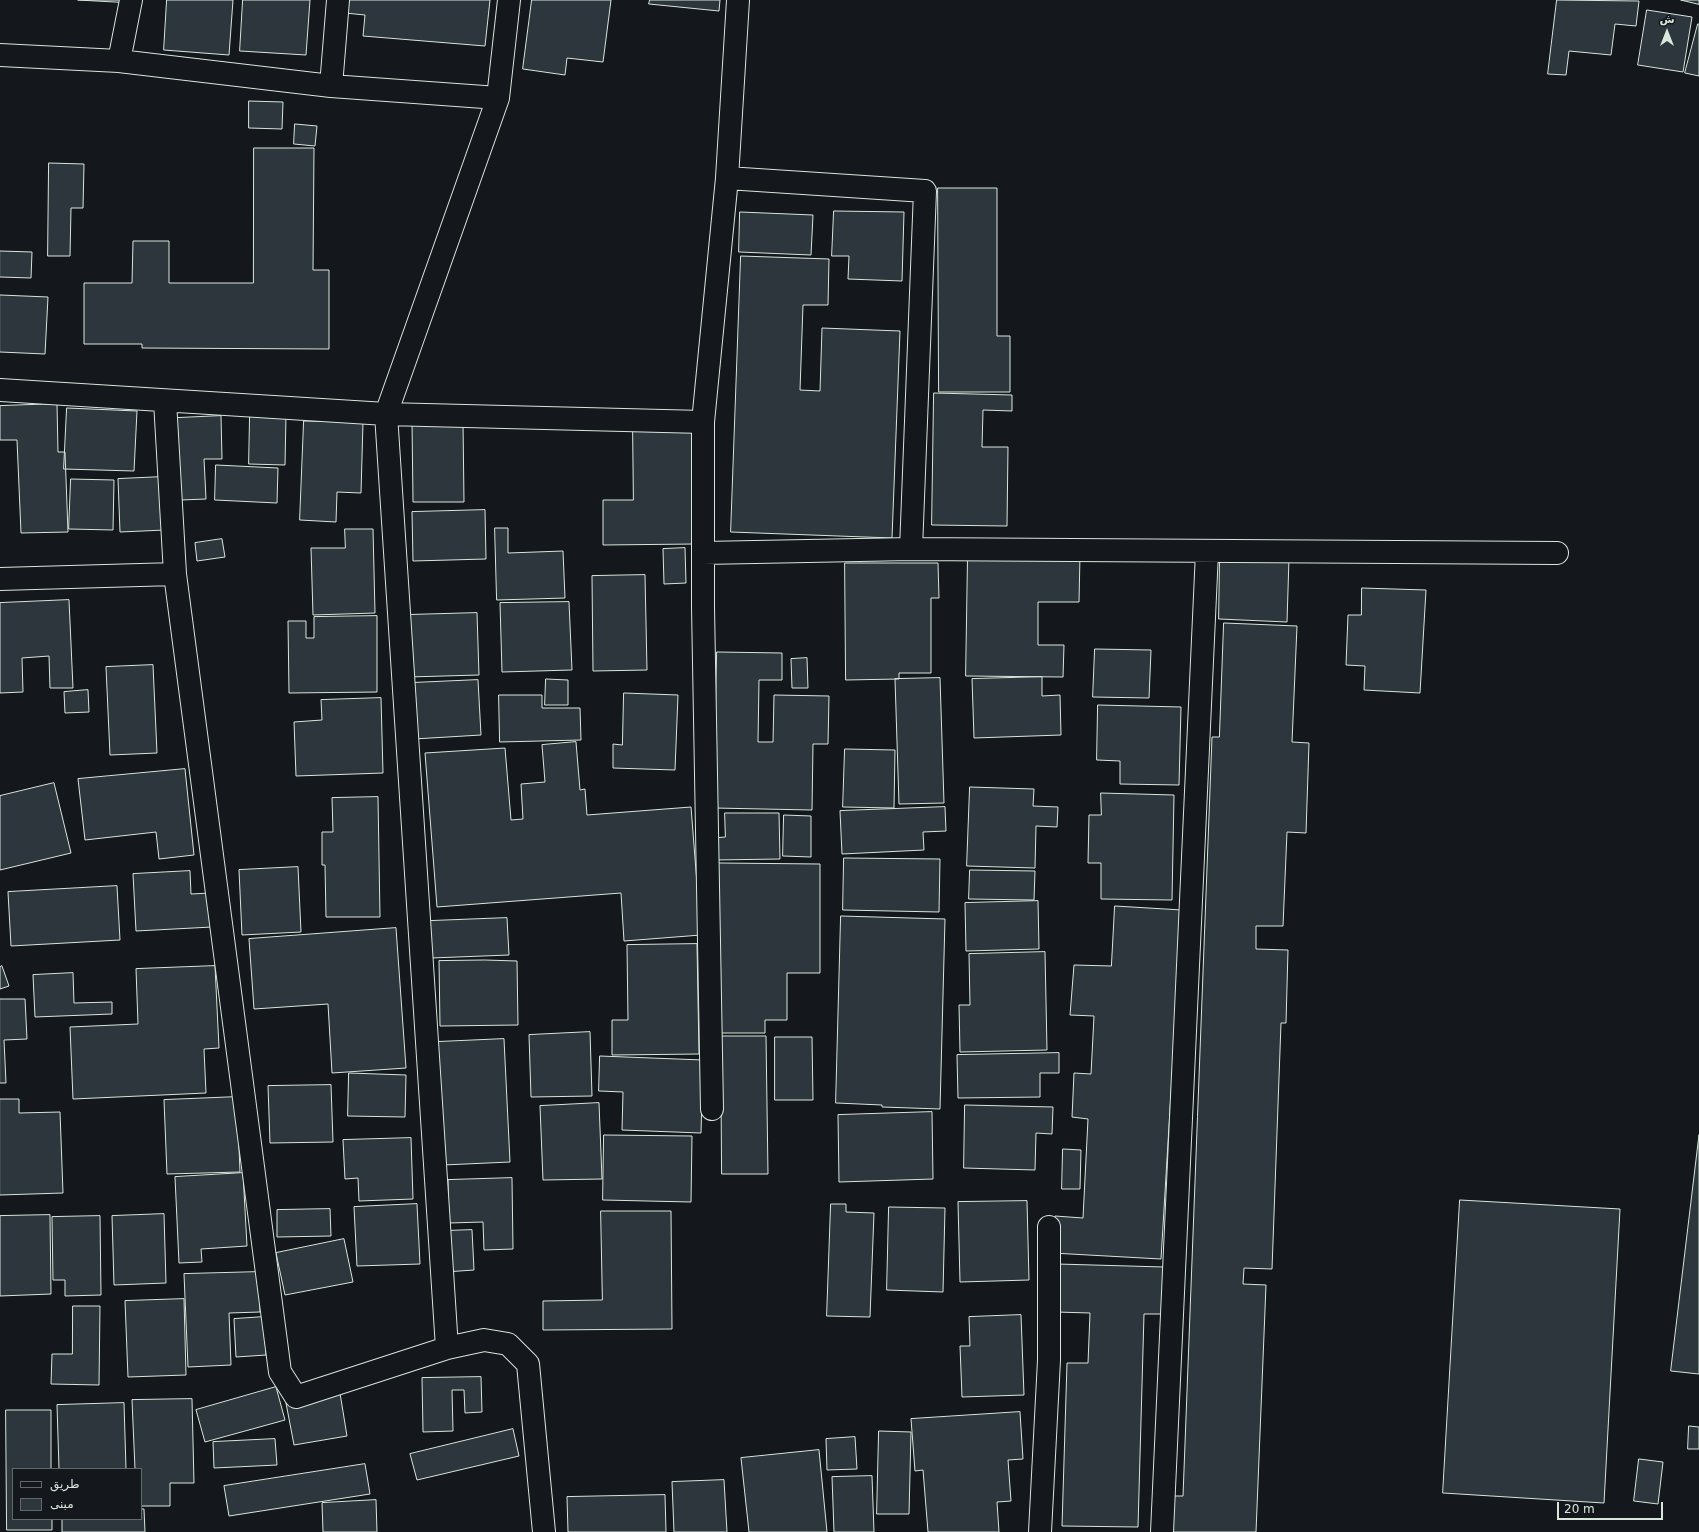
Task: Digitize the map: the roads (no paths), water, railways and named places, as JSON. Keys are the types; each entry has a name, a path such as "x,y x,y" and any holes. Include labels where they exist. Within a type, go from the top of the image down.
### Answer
{"street":[{"path":"119,61 131,0"},
{"path":"332,86 338,0"},
{"path":"447,1348 386,414 498,98 509,0"},
{"path":"712,1109 703,615 704,553 702,422 727,178 738,0"},
{"path":"0,55 119,61 332,86 498,98"},
{"path":"727,178 925,190 911,549"},
{"path":"0,390 386,414 702,422"},
{"path":"165,401 175,574 280,1372 296,1397 447,1348 484,1340 508,1344 528,1364 544,1532"},
{"path":"704,553 911,549 1557,553"},
{"path":"1162,1532 1207,552"},
{"path":"0,579 175,574"},
{"path":"1040,1532 1049,1360 1049,1227"}]}
